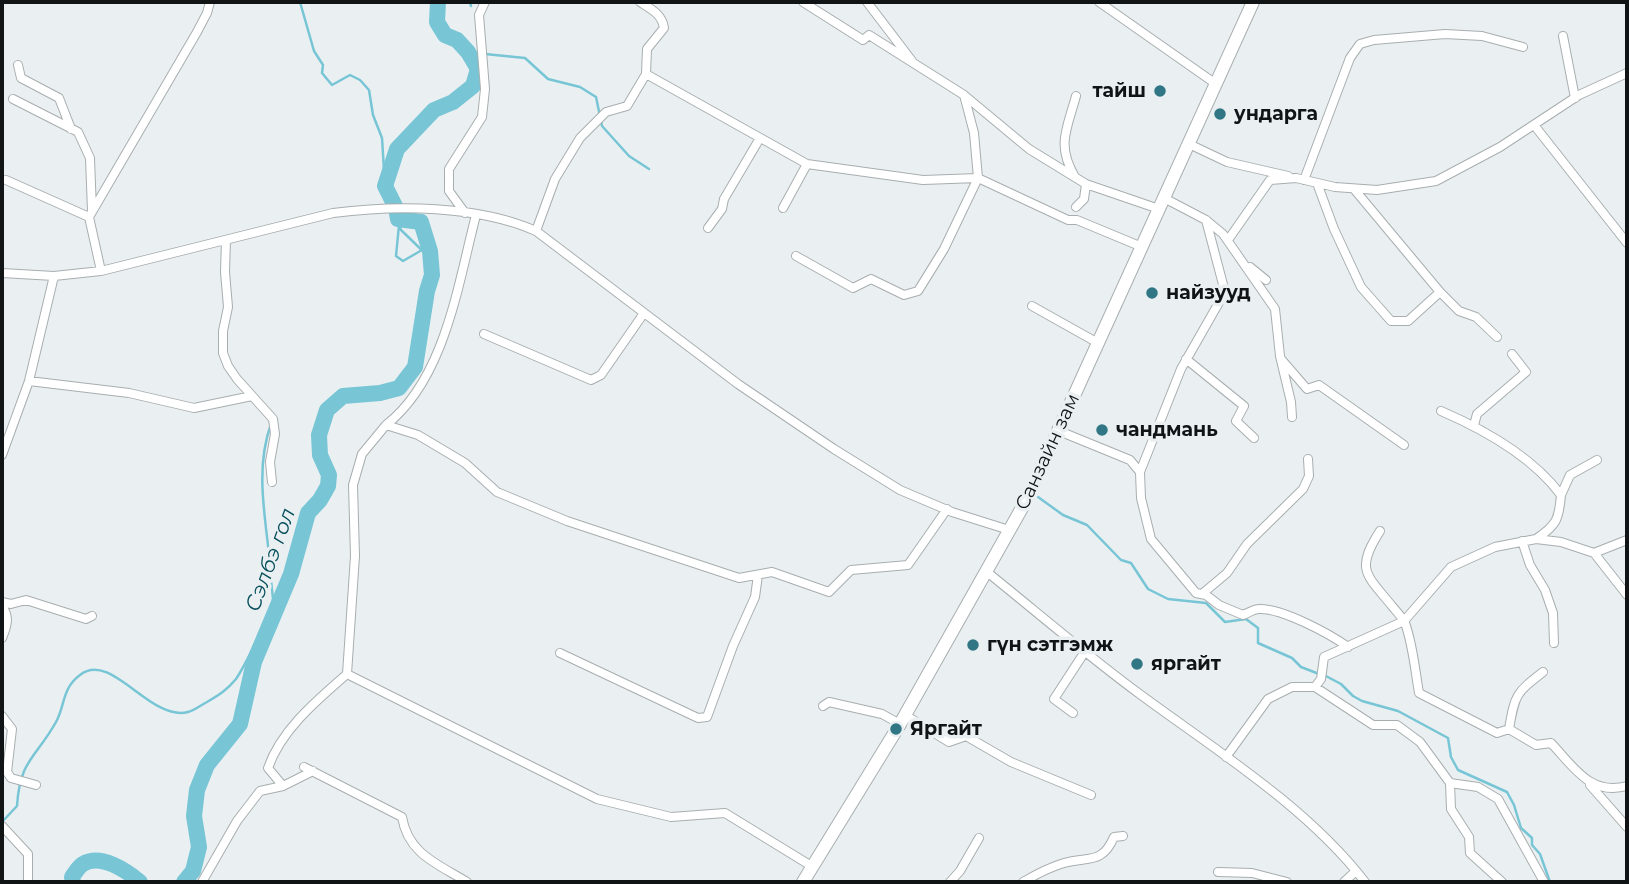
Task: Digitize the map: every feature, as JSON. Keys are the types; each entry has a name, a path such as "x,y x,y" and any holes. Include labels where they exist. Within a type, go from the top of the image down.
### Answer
{"main road":[{"name":"Санзайн зам","path":"803,882 902,720 1030,493 1253,2"}],"street":[{"path":"90,215 197,32 210,2"},
{"path":"465,213 449,191 449,169 482,117 485,89 480,15 485,2"},
{"path":"536,231 555,180 580,138 606,112 627,106 646,75 647,49 664,28 663,20 640,2"},
{"path":"803,2 863,40 869,35 964,95 1029,149 1076,180 1162,203 1206,220 1228,240 1243,259 1275,309 1279,356 1291,402 1292,417"},
{"path":"867,2 900,41 914,63"},
{"path":"1100,2 1216,84"},
{"path":"1299,179 1350,58 1360,44 1374,40 1445,34 1482,36 1523,47"},
{"path":"1563,36 1575,98"},
{"path":"18,65 21,78 59,98 71,128"},
{"path":"1189,144 1227,162 1354,189 1377,190 1436,181 1500,147 1575,98 1627,73"},
{"path":"646,75 807,164 923,180 978,178 1068,220 1077,220 1142,247"},
{"path":"796,256 853,288 871,279 904,295 918,290 944,249 978,178 974,133 964,95"},
{"path":"1076,96 1063,142 1065,162 1076,180"},
{"path":"13,99 78,132 90,158 90,215 101,271"},
{"path":"1534,125 1627,243"},
{"path":"708,228 722,209 724,199 760,138"},
{"path":"783,208 807,164"},
{"path":"1228,240 1270,180 1299,179"},
{"path":"6,180 90,215"},
{"path":"1317,183 1334,229 1361,287 1391,321 1408,321 1440,292"},
{"path":"1076,207 1084,199 1086,184"},
{"path":"1354,189 1440,292 1459,311 1476,317 1497,337"},
{"path":"2,273 54,276 101,271 333,213 366,209 465,213 500,219 536,231 774,410 900,490 1009,530"},
{"path":"283,786 268,768 275,749 316,701 347,674 355,556 353,485 362,454 416,395 429,368 446,328 476,215"},
{"path":"1206,220 1225,292 1186,359 1140,472 1141,498 1151,539 1196,593 1219,606 1243,615 1258,609 1281,614 1324,632 1348,647"},
{"path":"226,240 228,307 223,331 223,352 228,366 273,419 275,434 270,462 272,482"},
{"path":"1243,259 1266,280"},
{"path":"2,455 29,381 54,276"},
{"path":"1032,306 1098,343"},
{"path":"484,334 591,380 601,375 644,313"},
{"path":"1474,425 1477,414 1526,372 1512,354"},
{"path":"1279,356 1307,388 1319,385 1404,445"},
{"path":"1186,359 1244,406 1236,421 1254,438"},
{"path":"29,381 129,393 194,408 252,396"},
{"path":"1441,411 1474,425 1517,453 1553,483 1561,495"},
{"path":"386,425 418,435 465,463 497,492 567,521 739,578 772,572 829,592 851,570 908,565 947,509"},
{"path":"1059,431 1130,460 1140,472"},
{"path":"1202,594 1227,573 1247,544 1303,489 1309,476 1308,459"},
{"path":"1536,539 1559,519 1561,495 1570,475 1597,460"},
{"path":"1380,531 1369,548 1365,563 1367,576 1404,621 1412,648 1419,693 1497,733 1509,729 1536,745 1551,743 1627,827"},
{"path":"1315,687 1321,679 1324,657 1404,621 1451,567 1495,547 1536,539 1561,542 1594,553 1627,595"},
{"path":"1594,553 1627,540"},
{"path":"1522,541 1553,614 1554,643"},
{"path":"987,572 1084,653 1266,786 1325,839 1365,882"},
{"path":"560,653 698,718 707,718 733,646 755,597 758,575"},
{"path":"2,638 8,625 7,613 2,604 26,600 86,619 92,616"},
{"path":"1073,712 1054,699 1084,653"},
{"path":"1509,729 1513,705 1520,690 1543,672"},
{"path":"347,674 597,799 671,817 725,813 813,867"},
{"path":"1226,757 1268,699 1292,687 1315,687 1373,724 1397,725 1420,742 1450,783 1451,809 1468,837 1470,853 1502,882"},
{"path":"823,706 829,702 882,714 902,720 949,742 966,736 1011,762 1091,795"},
{"path":"2,716 12,729 6,772 14,778 36,785"},
{"path":"2,769 11,748"},
{"path":"202,882 237,821 260,791 283,786 308,769 402,817 404,833 418,852 467,882"},
{"path":"1586,780 1602,789 1627,786"},
{"path":"1450,783 1478,787 1498,799 1544,882"},
{"path":"2,826 28,854 28,882"},
{"path":"1023,882 1064,863 1094,859 1109,849 1114,837 1123,836"},
{"path":"950,882 960,871 979,838"},
{"path":"1344,882 1356,871"},
{"path":"1218,872 1252,873 1287,882"}],"waterway":[{"path":"300,2 314,51 323,65 322,73 332,85 350,75 360,80 369,90 373,115 382,138 385,186"},
{"name":"Сэлбэ гол","path":"184,882 193,871 199,847 194,816 197,790 207,765 240,724 254,662 291,574 308,513 328,486 329,475 320,455 319,435 327,410 343,396 380,393 399,388 415,367 432,275 430,251 421,222 398,219 396,208 385,186 397,149 434,110 453,102 473,86 478,69 468,52 457,40 445,35 437,22 438,2"},
{"path":"470,2 471,6"},
{"name":"Сэлбэ гол","path":"468,52 478,54"},
{"path":"485,54 525,58 548,79 580,87 596,97 602,126 629,156 649,169"},
{"path":"398,219 401,230 430,258"},
{"path":"399,225 396,256 403,261 422,250"},
{"path":"2,822 17,806 25,768 49,734 59,716 67,691 80,675 92,670 105,672 159,707 174,712 196,709 223,692 236,679 273,615 262,481 271,424"},
{"path":"1038,497 1063,515 1087,525 1121,560 1131,563 1148,589 1168,599 1206,603 1225,622 1246,619 1258,628 1258,643 1319,674"},
{"path":"1324,675 1341,684 1362,701 1398,711 1448,738 1451,757 1458,770 1507,792 1521,828 1532,838 1532,845 1540,854 1550,882"},
{"name":"Сэлбэ гол","path":"73,882 72,877 82,865 90,861 106,862 140,882"}],"place":[{"name":"тайш","path":"1160,91"},
{"name":"ундарга","path":"1220,114"},
{"name":"найзууд","path":"1152,293"},
{"name":"чандмань","path":"1102,430"},
{"name":"гүн сэтгэмж","path":"973,645"},
{"name":"яргайт","path":"1137,664"},
{"name":"Яргайт","path":"896,729"}]}
